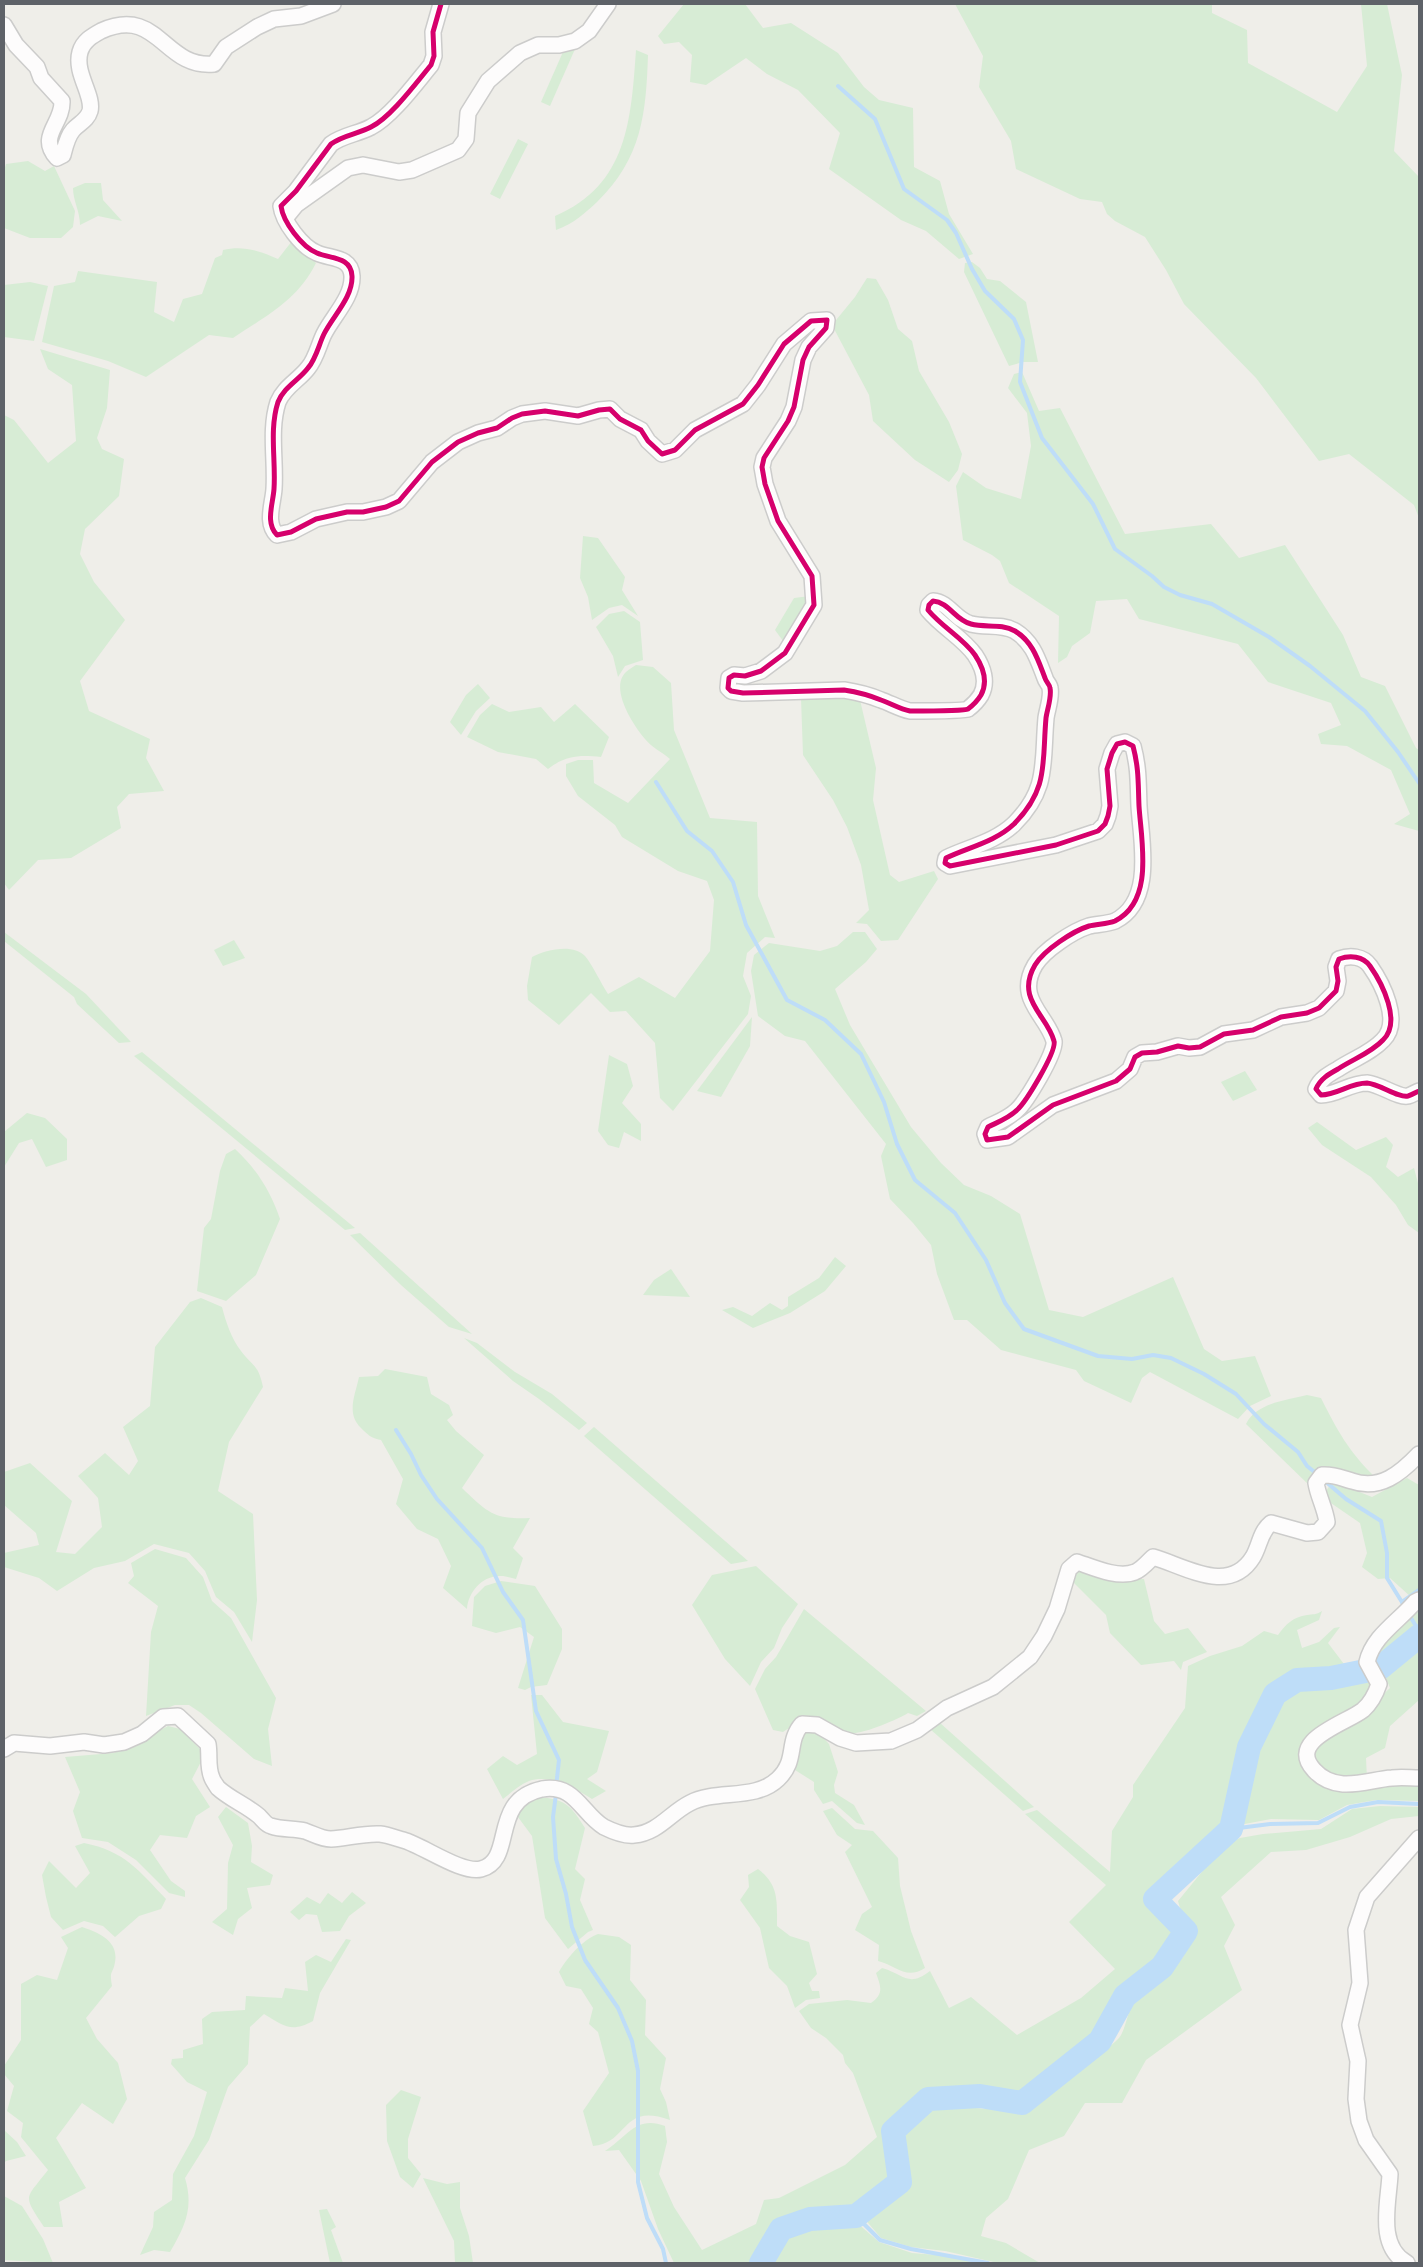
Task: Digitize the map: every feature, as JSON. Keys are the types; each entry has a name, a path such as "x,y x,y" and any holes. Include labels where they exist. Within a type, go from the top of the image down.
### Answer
{"street":[{"path":"4,25 16,45 37,67 41,78 62,101 60,113 50,132 49,142 51,151 57,158 63,155 72,132 86,120 90,110 90,102 79,63 84,43 93,35 120,24 133,24 154,34 172,50 188,59 206,64 214,64 226,47 257,27 274,20 301,16 333,4"},
{"path":"441,4 433,32 434,56 431,65 389,114 372,126 338,138 331,144 296,192 281,206 286,219 311,249 318,254 341,260 350,267 352,277 344,301 325,332 308,368 293,381 279,400 274,430 274,485 270,523 272,530 277,535 291,532 316,519 347,512 364,512 386,507 399,501 432,462 458,442 478,433 497,428 522,414 545,411 578,416 610,409 620,420 640,430 648,442 662,454 668,453 674,450 695,430 742,404 758,385 784,344 803,326 811,321 827,320 826,328 809,347 803,360 794,407 788,421 764,458 762,467 765,484 778,521 812,576 814,605 785,653 761,671 745,676 734,675 729,678 728,688 731,691 743,693 844,690 861,692 911,711 940,709 960,711 967,709 978,699 983,690 984,678 981,666 966,644 934,618 928,610 929,605 933,601 940,601 955,616 965,622 999,626 1014,630 1035,652 1050,687 1045,757 1040,786 1014,823 1003,833 946,858 945,863 950,866 1056,845 1098,831 1105,824 1108,816 1110,806 1106,769 1117,744 1125,742 1133,746 1139,770 1139,807 1144,849 1137,897 1123,915 1114,922 1076,931 1046,953 1035,965 1029,989 1031,1000 1055,1042 1053,1052 1037,1083 1019,1109 988,1127 985,1134 988,1140 1008,1137 1053,1105 1116,1081 1130,1068 1135,1057 1142,1053 1156,1052 1178,1046 1200,1047 1224,1034 1253,1030 1281,1018 1307,1013 1319,1008 1336,992 1338,981 1336,967 1339,959 1347,956 1361,959 1369,965 1388,1001 1391,1025 1385,1039 1374,1048 1319,1082 1316,1089 1321,1094 1326,1095 1354,1084 1368,1083 1408,1096 1419,1090"},
{"path":"286,219 296,205 348,168 364,165 400,172 412,170 458,150 466,139 468,113 488,82 498,72 520,53 538,45 559,45 576,41 589,31 608,4"},
{"path":"4,1749 14,1743 50,1746 84,1742 104,1746 142,1734 163,1716 178,1716 208,1744 208,1765 211,1778 217,1786 245,1805 269,1826 304,1831 320,1838 331,1839 380,1834 406,1841 430,1853 475,1870 486,1868 494,1861 500,1849 510,1809 518,1800 530,1793 543,1789 564,1790 581,1802 596,1820 605,1827 633,1835 647,1832 690,1803 713,1796 766,1788 778,1779 788,1767 794,1733 802,1724 817,1725 840,1738 856,1744 891,1741 917,1730 947,1708 993,1687 1030,1657 1044,1636 1057,1609 1070,1569 1077,1562 1109,1572 1124,1574 1135,1572 1153,1558 1170,1562 1182,1570 1208,1577 1228,1576 1242,1569 1252,1557 1263,1530 1271,1524 1307,1533 1318,1532 1327,1522 1316,1483 1322,1475 1334,1474 1365,1484 1381,1482 1396,1475 1419,1454"},
{"path":"1419,1600 1378,1638 1369,1652 1367,1662 1378,1684 1372,1699 1363,1710 1320,1734 1308,1747 1307,1757 1311,1768 1323,1780 1343,1784 1365,1784 1392,1778 1419,1778"},
{"path":"1407,2263 1395,2252 1388,2237 1386,2208 1390,2174 1366,2140 1359,2121 1356,2099 1358,2061 1350,2025 1360,1984 1356,1930 1361,1910 1367,1897 1380,1880 1419,1838"}],"green space":[{"path":"684,4 745,4 763,28 791,23 838,53 864,87 879,100 913,108 914,167 940,181 949,214 973,254 959,259 926,231 901,220 829,169 840,133 798,90 767,74 746,58 706,85 690,82 692,55 679,42 664,44 658,36"},
{"path":"955,4 1212,4 1212,13 1247,30 1248,63 1337,112 1367,66 1361,4 1387,4 1402,75 1394,151 1419,177 1419,518 1414,505 1349,454 1319,461 1256,378 1184,304 1166,270 1145,237 1115,221 1107,214 1102,202 1080,199 1016,169 1011,141 979,87 983,56"},
{"path":"566,45 575,49 550,106 541,102"},
{"path":"636,50 648,55 643,116 632,152 624,169 597,202 573,222 556,230 555,216 579,203 598,187 611,168 621,147 632,101"},
{"path":"518,139 528,144 500,199 490,194"},
{"path":"28,161 45,171 54,166 75,211 73,227 61,238 30,238 4,228 4,171 6,164"},
{"path":"85,183 101,183 103,200 122,221 98,216 80,225 73,188"},
{"path":"292,241 316,263 309,276 291,297 233,338 209,335 146,377 108,361 42,342 54,286 75,282 78,271 157,282 154,312 174,322 183,299 202,294 215,258 222,255 223,250 238,248 251,250 278,259"},
{"path":"972,262 980,268 987,279 1000,281 1026,302 1038,362 1023,362 1009,366 964,272 965,263"},
{"path":"867,278 876,279 888,300 898,329 912,341 919,371 949,422 962,454 958,470 949,482 915,460 873,421 869,395 832,325 855,297"},
{"path":"30,282 48,286 34,341 4,337 4,285"},
{"path":"40,349 110,370 107,408 97,438 102,449 124,459 119,496 85,529 80,554 94,582 125,620 80,681 89,711 150,739 146,758 164,791 129,794 117,807 121,828 71,858 38,860 9,890 4,883 4,415 14,420 48,463 76,441 72,385 48,369"},
{"path":"1022,372 1039,411 1060,408 1125,534 1211,524 1239,558 1285,545 1343,635 1361,677 1385,686 1416,748 1419,750 1419,831 1394,824 1410,814 1391,770 1347,746 1321,744 1318,734 1341,725 1331,703 1268,682 1238,644 1139,619 1127,599 1096,601 1090,633 1072,646 1067,657 1058,663 1059,616 1009,583 1000,561 963,540 956,486 963,472 986,488 1021,499 1031,446 1027,413 1008,388 1014,374"},
{"path":"583,536 598,538 625,577 622,590 638,616 622,605 609,608 592,620 588,597 580,578"},
{"path":"810,596 786,645 775,630 794,598"},
{"path":"624,611 640,622 643,660 625,666 618,677 613,656 596,627 609,614"},
{"path":"636,665 653,667 671,683 674,730 710,818 757,822 758,896 775,938 765,937 747,953 743,976 751,996 748,1014 673,1111 660,1098 655,1043 626,1011 610,1012 591,993 559,1025 528,1000 527,986 532,957 551,950 566,949 580,952 588,960 608,994 639,977 675,998 710,951 714,900 707,881 678,871 622,837 615,825 578,796 566,776 566,764 578,760 593,760 594,783 628,803 670,759 650,745 645,739 629,716 621,697 621,679 626,672"},
{"path":"478,684 490,698 476,711 461,735 450,722 466,695"},
{"path":"835,696 860,700 876,768 873,800 890,875 899,882 934,871 938,879 898,940 881,941 867,924 856,923 869,910 861,865 847,827 833,800 803,755 801,698"},
{"path":"492,704 509,712 541,707 554,722 575,704 609,737 601,757 573,757 561,761 548,769 536,759 498,752 467,737 480,715"},
{"path":"4,932 86,994 131,1042 119,1043 77,1004 74,997 4,941"},
{"path":"853,932 865,932 877,949 866,962 835,989 850,1025 911,1127 941,1163 964,1185 991,1196 1020,1214 1049,1310 1083,1317 1173,1277 1204,1349 1222,1361 1255,1356 1271,1396 1250,1406 1238,1419 1150,1372 1142,1378 1131,1403 1084,1381 1076,1370 1001,1350 967,1320 954,1320 937,1274 931,1245 890,1199 881,1156 886,1144 805,1041 785,1036 758,1016 751,971 754,955 769,943 820,951 837,946"},
{"path":"234,940 245,958 223,966 214,950"},
{"path":"752,1017 750,1046 721,1097 697,1091"},
{"path":"142,1052 355,1228 345,1230 134,1056"},
{"path":"609,1055 627,1064 633,1086 622,1103 641,1124 641,1141 624,1132 619,1148 608,1145 598,1131"},
{"path":"1245,1071 1257,1090 1233,1101 1221,1082"},
{"path":"27,1113 45,1118 67,1139 67,1160 46,1167 32,1139 19,1143 4,1167 4,1132"},
{"path":"1317,1122 1356,1150 1386,1137 1393,1145 1386,1167 1398,1177 1414,1168 1419,1187 1419,1233 1408,1225 1396,1205 1371,1177 1322,1145 1308,1128"},
{"path":"235,1149 250,1164 262,1181 280,1219 256,1275 226,1301 197,1291 204,1228 211,1219 220,1171 226,1154"},
{"path":"360,1233 472,1334 449,1327 401,1285 350,1235"},
{"path":"835,1257 846,1266 825,1291 790,1313 753,1328 722,1310 733,1307 752,1316 770,1303 782,1310 788,1306 788,1297 819,1278"},
{"path":"671,1269 690,1297 643,1295 654,1280"},
{"path":"201,1298 222,1307 234,1341 257,1370 263,1387 229,1442 218,1491 253,1514 257,1600 252,1642 234,1612 216,1597 205,1571 189,1553 154,1544 125,1561 94,1568 57,1591 39,1578 4,1567 4,1553 39,1545 36,1533 4,1505 4,1472 30,1463 72,1501 56,1552 75,1554 102,1527 98,1498 78,1476 105,1453 129,1475 138,1461 123,1427 150,1406 155,1347 190,1302"},
{"path":"464,1338 477,1343 515,1372 552,1394 587,1423 579,1430 513,1381"},
{"path":"385,1369 427,1377 431,1394 449,1405 453,1415 447,1420 456,1431 484,1455 462,1488 492,1513 508,1518 530,1518 513,1548 523,1558 516,1579 503,1576 488,1578 473,1591 467,1609 443,1588 451,1566 438,1539 417,1529 396,1504 403,1479 381,1440 366,1433 356,1422 353,1404 359,1377 378,1376"},
{"path":"1307,1395 1321,1398 1344,1440 1375,1477 1365,1480 1335,1470 1312,1488 1246,1424 1257,1411 1264,1407"},
{"path":"594,1427 748,1561 731,1564 584,1436"},
{"path":"1407,1478 1419,1485 1419,1594 1411,1597 1390,1578 1378,1579 1362,1567 1367,1553 1360,1523 1328,1501 1326,1491 1332,1482 1372,1497"},
{"path":"155,1549 186,1558 203,1577 212,1601 231,1618 276,1698 268,1729 272,1766 254,1759 201,1713 189,1705 175,1705 146,1716 151,1632 158,1606 128,1583 134,1576 131,1563"},
{"path":"756,1566 798,1604 782,1628 774,1648 761,1662 750,1686 725,1659 692,1605 712,1575"},
{"path":"1087,1570 1122,1580 1144,1579 1154,1621 1165,1634 1188,1628 1207,1652 1183,1662 1181,1670 1174,1661 1141,1665 1110,1633 1106,1615 1072,1581 1077,1571"},
{"path":"501,1581 535,1586 562,1629 562,1649 547,1685 531,1687 525,1690 518,1688 534,1637 520,1627 496,1633 472,1626 474,1597 485,1586"},
{"path":"1419,1603 1419,1632 1382,1663 1375,1661 1376,1650"},
{"path":"804,1609 926,1711 917,1716 908,1713 880,1726 856,1733 847,1732 829,1724 815,1722 802,1723 783,1732 773,1730 755,1689 765,1669 776,1657"},
{"path":"1322,1611 1319,1620 1297,1630 1302,1648 1319,1642 1334,1628 1340,1627 1328,1643 1344,1664 1362,1664 1365,1669 1296,1676 1273,1691 1244,1745 1228,1828 1145,1903 1177,1930 1168,1939 1157,1965 1118,1994 1094,2039 1050,2075 1021,2093 973,2088 943,2089 916,2097 893,2117 886,2132 888,2177 852,2210 816,2211 791,2217 772,2232 752,2263 674,2263 658,2229 641,2181 619,2150 605,2151 639,2125 655,2123 665,2126 667,2142 659,2174 674,2207 702,2250 756,2224 764,2200 779,2198 845,2165 877,2137 853,2073 845,2063 843,2055 826,2038 811,2028 799,2011 809,2004 847,2000 871,2003 880,1993 876,1973 882,1968 911,1979 916,1979 930,1971 949,2008 971,1997 1017,2035 1081,1998 1115,1969 1069,1922 1106,1885 1025,1814 1037,1810 1110,1872 1112,1831 1133,1797 1133,1785 1185,1708 1188,1666 1210,1656 1242,1646 1264,1631 1278,1635 1294,1619"},
{"path":"1419,1641 1419,1700 1390,1726 1385,1748 1366,1758 1367,1779 1343,1781 1311,1763 1313,1743 1373,1704 1390,1688 1383,1671"},
{"path":"1369,1675 1374,1688 1369,1699 1318,1731 1305,1767 1366,1787 1419,1784 1419,1801 1376,1800 1347,1805 1319,1820 1271,1819 1234,1826 1253,1747 1279,1695 1299,1683 1331,1681"},
{"path":"531,1695 542,1695 563,1722 609,1731 597,1772 587,1779 606,1791 592,1799 562,1783 537,1779 522,1785 503,1799 487,1769 503,1756 517,1765 537,1754"},
{"path":"939,1722 1034,1807 1023,1811 930,1729"},
{"path":"168,1726 180,1729 205,1754 192,1779 210,1807 196,1816 187,1838 160,1835 150,1850 171,1881 185,1891 185,1897 169,1893 136,1860 108,1842 82,1838 73,1811 80,1792 65,1757 113,1753 127,1748"},
{"path":"806,1730 818,1732 829,1744 838,1772 834,1785 835,1793 854,1805 865,1825 857,1823 832,1801 823,1804 814,1790 814,1782 795,1770 799,1752 799,1737"},
{"path":"540,1797 556,1800 567,1805 576,1814 585,1828 575,1869 585,1879 580,1900 593,1930 568,1949 545,1918 532,1836 515,1813 524,1800"},
{"path":"1380,1806 1419,1807 1419,1816 1391,1819 1350,1837 1306,1850 1271,1852 1221,1897 1235,1925 1224,1946 1242,1990 1146,2060 1122,2103 1085,2103 1064,2136 1029,2150 1008,2199 986,2218 981,2236 1006,2243 1040,2263 998,2263 945,2251 911,2247 881,2238 863,2217 905,2186 902,2140 920,2114 933,2104 1009,2110 1028,2107 1052,2092 1088,2061 1119,2038 1137,1997 1174,1967 1185,1953 1189,1943 1190,1931 1178,1901 1224,1845 1240,1838 1263,1834 1321,1829 1352,1809"},
{"path":"226,1807 248,1823 252,1846 251,1862 273,1875 270,1885 247,1888 252,1908 238,1919 233,1935 212,1922 227,1909 228,1863 233,1845 218,1817"},
{"path":"832,1808 855,1829 873,1831 898,1858 900,1886 911,1931 925,1968 912,1973 901,1971 878,1961 879,1945 855,1930 862,1914 872,1907 845,1852 852,1845 837,1835 823,1811"},
{"path":"84,1843 110,1851 139,1871 166,1899 161,1909 139,1916 115,1937 103,1926 84,1921 63,1930 51,1917 42,1875 49,1861 76,1888 90,1873 75,1846"},
{"path":"758,1869 770,1881 773,1887 777,1901 777,1926 790,1936 809,1942 817,1974 809,1983 812,1991 819,1991 820,1998 806,2000 795,2008 787,1986 769,1968 760,1928 740,1900 749,1887 748,1875"},
{"path":"352,1892 366,1903 349,1916 340,1931 322,1932 317,1915 306,1914 299,1920 290,1912 307,1897 320,1904 328,1893 342,1903"},
{"path":"82,1927 106,1938 114,1948 115,1962 111,1974 112,1986 86,2018 97,2039 118,2063 127,2099 113,2124 82,2103 56,2138 86,2188 59,2202 63,2227 44,2227 32,2208 29,2197 48,2170 21,2137 23,2123 7,2111 14,2086 4,2074 4,2066 21,2040 21,1984 37,1975 57,1980 68,1948 61,1937"},
{"path":"598,1934 619,1937 631,1945 630,1980 646,2000 645,2035 666,2058 660,2089 666,2102 670,2120 654,2116 642,2116 627,2125 605,2143 593,2146 583,2111 609,2073 598,2032 589,2024 593,2008 581,1989 566,1986 559,1972 566,1961 586,1940"},
{"path":"346,1939 351,1940 320,1993 313,2021 299,2027 288,2027 264,2014 250,2027 248,2064 228,2087 209,2140 185,2178 189,2199 184,2225 180,2234 170,2252 154,2250 140,2255 153,2227 154,2212 172,2200 173,2174 194,2136 207,2092 187,2082 171,2064 172,2059 183,2058 183,2050 203,2044 202,2019 212,2012 245,2010 246,1996 282,1998 285,1988 308,1991 305,1962 316,1955 331,1962"},
{"path":"401,2090 421,2097 408,2139 408,2158 421,2174 413,2188 400,2177 387,2141 386,2105"},
{"path":"4,2130 17,2142 26,2156 4,2163"},
{"path":"423,2178 447,2184 460,2182 460,2208 469,2236 473,2263 455,2263 454,2241"},
{"path":"4,2196 22,2206 43,2239 53,2263 4,2260"},
{"path":"327,2209 336,2227 331,2230 343,2263 330,2263 319,2210"},
{"path":"825,2222 856,2222 879,2242 912,2253 949,2256 977,2263 766,2263 783,2238 789,2233 803,2226"}],"waterway":[{"path":"838,86 875,119 904,189 947,220 956,233 972,269 985,291 1014,319 1023,340 1020,382 1042,438 1093,504 1115,549 1164,587 1180,595 1212,604 1269,637 1310,666 1365,711 1398,752 1419,783"},
{"path":"656,782 687,831 712,851 733,882 746,925 787,1000 825,1020 861,1054 884,1102 897,1144 915,1180 955,1213 986,1260 1005,1303 1024,1329 1098,1356 1132,1359 1153,1355 1171,1358 1204,1374 1236,1394 1264,1424 1298,1452 1307,1466 1317,1474"},
{"path":"396,1430 437,1499 482,1548 503,1592 523,1620 536,1711 559,1760 556,1787"},
{"path":"1325,1481 1346,1499 1381,1521 1387,1553 1387,1578 1405,1607"},
{"path":"1402,1602 1419,1590"},
{"path":"1408,1613 1419,1631"},
{"path":"761,2263 781,2229 810,2219 856,2216 900,2182 893,2131 928,2099 980,2096 1022,2103 1100,2041 1125,1996 1162,1967 1186,1931 1155,1899 1231,1829 1249,1747 1275,1694 1297,1680 1331,1678 1380,1668 1419,1636"},
{"path":"556,1794 553,1817 556,1859 566,1894 572,1927 585,1960 618,2008 632,2041 638,2071 638,2182 647,2218 663,2249 666,2263"},
{"path":"1231,1829 1270,1824 1318,1823 1350,1807 1378,1802 1419,1804"},
{"path":"856,2216 880,2240 911,2249 988,2263"}],"cycle path":[{"path":"441,4 433,32 434,56 431,65 387,116 371,127 331,144 296,191 281,206 289,226 305,245 317,253 344,262 351,270 352,276 346,299 324,334 311,364 284,392 278,402 273,434 274,489 271,513 271,525 277,535 291,532 316,519 347,512 363,512 386,507 399,501 432,462 458,442 478,433 497,428 522,414 545,411 578,416 610,409 620,419 641,430 648,441 662,454 675,450 695,430 743,404 758,385 784,344 811,321 827,320 826,328 809,347 803,360 794,407 788,421 764,458 762,467 765,484 778,521 812,576 814,605 785,653 761,671 745,676 734,675 729,678 728,688 731,691 743,693 844,690 872,697 910,711 965,710 977,701 981,695 984,685 982,670 975,655 928,610 929,605 933,601 939,602 965,622 976,625 1004,627 1021,635 1031,646 1050,692 1042,775 1033,799 1014,824 990,840 946,858 945,863 950,866 1056,845 1098,831 1105,824 1110,806 1107,769 1112,753 1117,744 1125,742 1133,746 1135,754 1143,852 1141,885 1136,899 1128,912 1115,921 1089,926 1075,932 1052,947 1035,965 1030,977 1030,997 1050,1032 1054,1041 1054,1047 1046,1065 1027,1097 1014,1113 988,1127 985,1134 987,1140 1008,1137 1053,1105 1116,1081 1130,1069 1135,1057 1142,1053 1157,1052 1178,1046 1200,1047 1224,1034 1253,1030 1281,1017 1307,1013 1319,1008 1336,991 1338,981 1336,967 1339,959 1348,957 1364,960 1375,973 1388,1003 1391,1023 1388,1032 1378,1045 1328,1075 1320,1082 1316,1089 1321,1095 1367,1083 1404,1096 1409,1096 1419,1091"}]}
